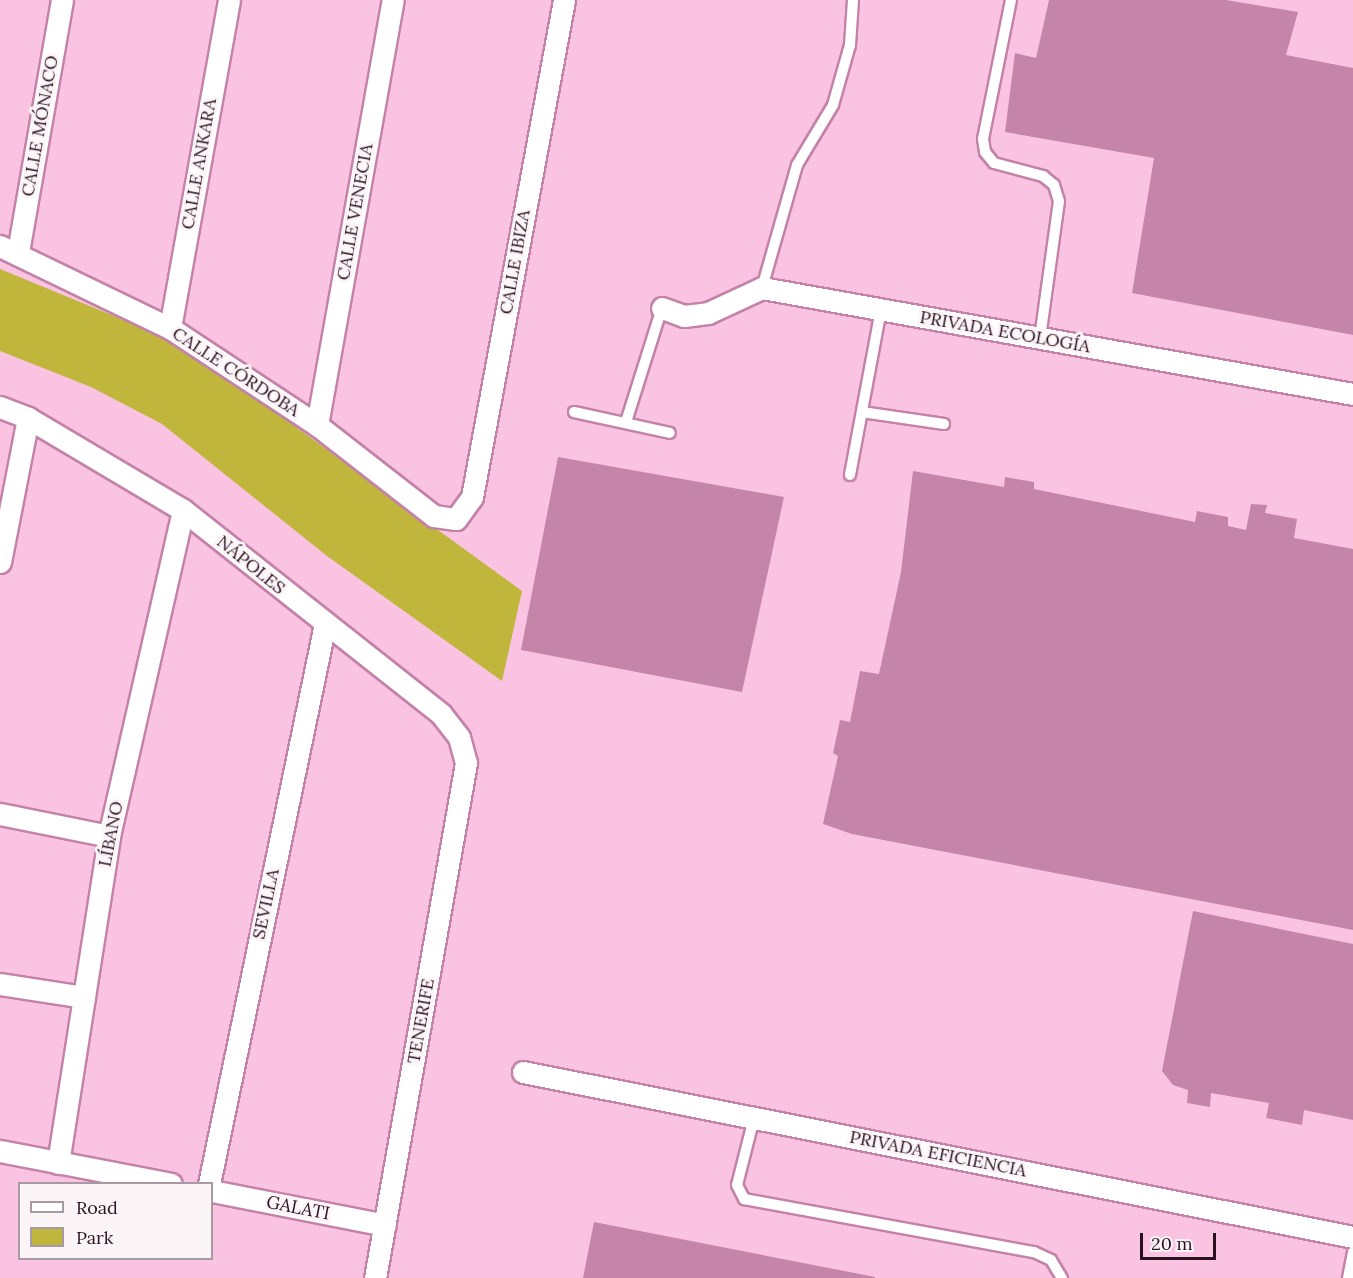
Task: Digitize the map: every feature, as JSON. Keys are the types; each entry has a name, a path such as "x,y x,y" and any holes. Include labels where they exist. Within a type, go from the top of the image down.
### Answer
{"street":[{"name":"CALLE MÓNACO","path":"9,249 62,0"},
{"name":"CALLE ANKARA","path":"170,328 229,0"},
{"name":"CALLE VENECIA","path":"317,425 393,0"},
{"name":"CALLE IBIZA","path":"456,519 472,497 564,0"},
{"name":"CALLE CÓRDOBA","path":"9,249 170,328 317,425 434,516 456,519"},
{"path":"662,308 684,316 708,313 762,288"},
{"name":"PRIVADA ECOLOGÍA","path":"762,288 1353,394"},
{"name":"NÁPOLES","path":"0,407 28,418 183,510 441,714 459,737 466,763"},
{"path":"0,562 28,418"},
{"name":"LÍBANO","path":"58,1163 109,836 183,510"},
{"name":"SEVILLA","path":"209,1182 325,624"},
{"name":"TENERIFE","path":"375,1278 466,763"},
{"path":"0,814 109,836"},
{"path":"0,984 84,998"},
{"name":"PRIVADA EFICIENCIA","path":"523,1072 1353,1236"},
{"path":"0,1151 160,1182"},
{"name":"GALATI","path":"213,1191 385,1225"}],"lane":[{"path":"762,288 797,165 833,105 850,45 853,0"},
{"path":"1011,0 983,139 984,152 994,163 1043,176 1054,184 1059,201 1040,338"},
{"path":"626,422 662,308"},
{"path":"850,475 881,309"},
{"path":"574,411 670,434"},
{"path":"862,412 944,424"},
{"path":"754,1118 737,1185 744,1199 1034,1252 1051,1260 1062,1278"},
{"path":"1348,1278 1353,1252"}],"green space":[{"path":"0,269 165,337 289,422 522,591 502,681 327,556 162,424 91,387 0,351"}],"building":[{"path":"1049,0 1226,0 1298,12 1286,55 1353,68 1353,335 1132,293 1154,158 1005,132 1015,53 1036,58"},
{"path":"558,457 784,497 742,692 521,650"},
{"path":"913,471 1004,487 1005,477 1034,482 1034,489 1195,522 1197,511 1228,517 1228,526 1246,530 1251,504 1267,505 1265,513 1297,519 1294,538 1353,549 1353,930 852,834 823,824 838,756 833,753 840,720 850,722 860,671 879,674 901,572"},
{"path":"1193,911 1353,944 1353,1120 1304,1110 1302,1125 1266,1118 1269,1103 1211,1093 1210,1107 1187,1103 1188,1090 1173,1085 1162,1071"},
{"path":"594,1222 875,1277 875,1278 583,1278"}]}
